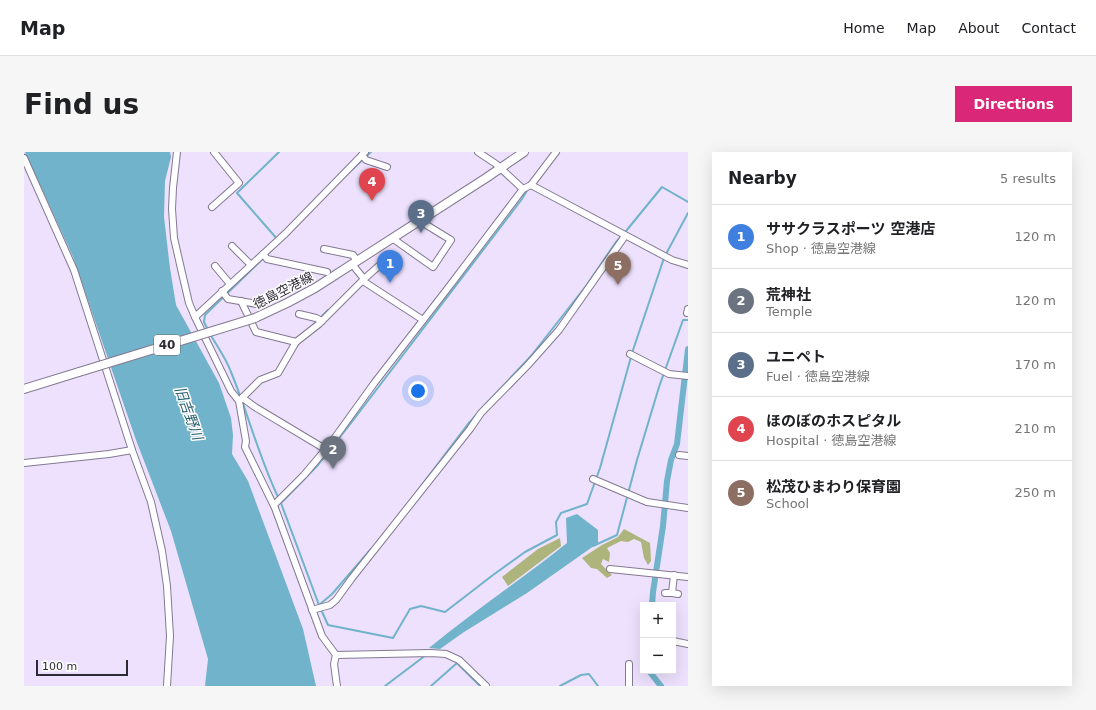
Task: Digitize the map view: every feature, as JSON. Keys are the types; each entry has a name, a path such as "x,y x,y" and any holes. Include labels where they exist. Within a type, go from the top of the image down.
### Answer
{"main road":[{"name":"徳島空港線","path":"24,389 255,318 287,304 315,288 420,221 524,152"}],"street":[{"path":"177,152 172,188 174,238 189,303 231,390 241,399 244,399 325,449"},
{"path":"212,207 240,183 214,152"},
{"path":"478,152 496,164 523,189"},
{"path":"274,505 304,475 325,449 523,189 531,185 556,152"},
{"path":"195,317 224,294 230,284 364,156 387,167"},
{"path":"24,158 74,270 132,450 151,502 162,551 167,586 170,636 167,686"},
{"path":"531,185 672,260 688,265"},
{"path":"392,238 433,267 452,240 420,221"},
{"path":"312,610 330,605 336,600 481,413 527,366 559,330 625,236"},
{"path":"232,246 251,265"},
{"path":"324,249 353,255 364,280 423,320"},
{"path":"262,254 268,259 327,272"},
{"path":"241,399 260,380 278,373 296,342 319,319 381,264"},
{"path":"215,266 230,284"},
{"path":"224,294 228,299 257,304"},
{"path":"241,301 256,332 296,342"},
{"path":"299,314 319,319"},
{"path":"630,354 669,374 688,376"},
{"path":"241,399 246,441 245,448 274,505 322,636 336,655 334,664 337,686"},
{"path":"24,463 109,454 132,450"},
{"path":"679,456 688,456"},
{"path":"596,480 647,502 688,508"},
{"path":"610,569 688,577"},
{"path":"665,593 675,594 674,575"},
{"path":"676,642 688,644"},
{"path":"336,655 446,654 459,660 486,686"},
{"path":"629,664 629,686"}],"green space":[{"path":"624,529 650,543 651,561 648,565 644,558 641,542 634,539 628,542 621,541 607,548 610,553 609,562 603,559 601,564 612,575 607,578 597,569 591,568 582,558 618,537"},
{"path":"560,538 561,546 508,586 502,577 538,549"}],"water":[{"name":"旧吉野川","path":"25,152 170,152 171,157 165,181 164,217 176,305 219,383 231,418 233,435 232,454 248,481 303,629 316,686 205,686 208,659 171,531 136,440 73,257"},
{"path":"577,514 598,530 598,543 527,593 464,632 440,649 429,648 567,543 566,518"}],"waterway":[{"path":"278,240 237,193 279,152"},
{"path":"344,177 371,152"},
{"path":"484,406 531,356 586,286 616,242 662,187 688,202"},
{"path":"528,189 522,199 318,465 281,503 319,605 328,625 393,638 410,609 421,606 445,612 525,552 557,535 556,522 561,513 587,504 600,468 631,357"},
{"path":"666,254 688,213"},
{"path":"208,330 204,322 205,315 278,244"},
{"path":"632,353 664,258"},
{"path":"313,325 328,310"},
{"path":"593,546 617,535 637,460 659,387 683,320 688,320"},
{"path":"210,334 229,367 265,468 279,499"},
{"path":"652,602 663,526 667,481 671,460 677,444 688,349"},
{"path":"418,490 478,413"},
{"path":"319,605 332,594 371,549"},
{"path":"385,686 426,655"},
{"path":"431,686 457,663 480,686"},
{"path":"560,686 581,675 589,674 598,686"},
{"path":"651,674 661,686"}],"place":[{"name":"ほのぼのホスピタル","path":"372,201"},
{"name":"ユニペト","path":"421,233"},
{"name":"ササクラスポーツ 空港店","path":"390,283"},
{"name":"松茂ひまわり保育園","path":"618,285"},
{"name":"荒神社","path":"333,469"}]}
